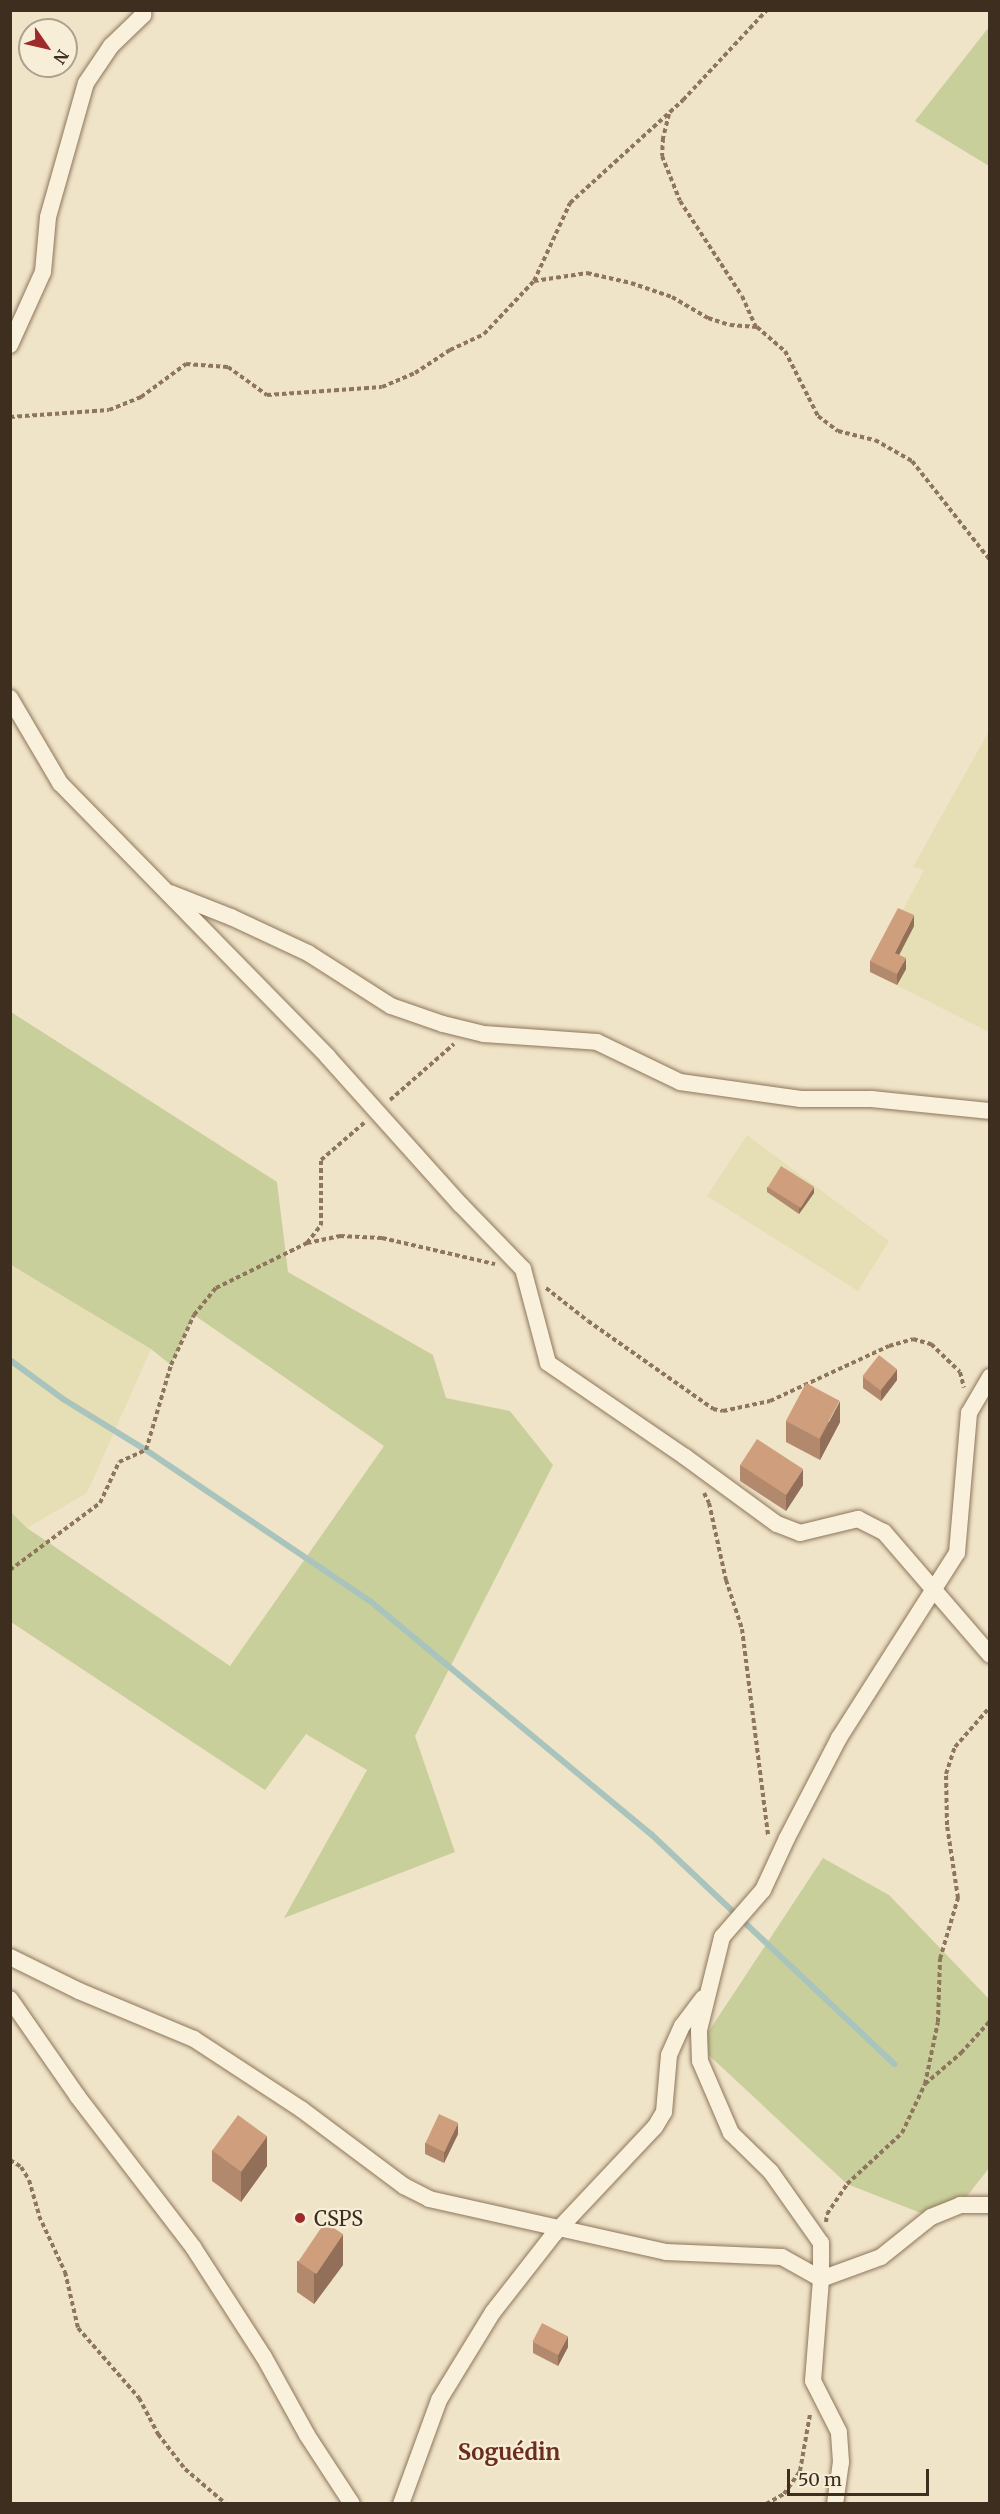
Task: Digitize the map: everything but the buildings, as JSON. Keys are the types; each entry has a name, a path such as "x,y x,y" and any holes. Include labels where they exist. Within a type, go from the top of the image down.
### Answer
{"street":[{"path":"10,345 43,272 48,217 86,83 111,46 143,15 142,10"},
{"path":"10,698 60,783 328,1057 523,1269 548,1363 684,1456 777,1524 800,1533 858,1519 884,1532 990,1655"},
{"path":"165,891 231,917 308,953 391,1006 472,1031 597,1042 680,1082 801,1099 872,1099 990,1111"},
{"path":"835,2504 841,2462 839,2432 813,2381 821,2279 821,2243 771,2172 731,2133 700,2061 699,2030 707,1992 715,1973 722,1937 763,1890 772,1866 839,1738 900,1639 957,1553 969,1413 990,1377"},
{"path":"10,1957 79,1991 194,2039 301,2109 405,2187 429,2199 666,2252 782,2257 821,2279"},
{"path":"401,2504 439,2400 493,2312 560,2228 656,2127 664,2112 669,2055 682,2026 707,1992"},
{"path":"10,1999 78,2097 193,2247 264,2357 307,2435 352,2504"},
{"path":"821,2279 881,2256 931,2217 960,2205 990,2205"}],"path":[{"path":"10,417 109,410 141,397 186,364 228,367 267,395 382,387 415,373 450,350 484,334 534,281 570,203 670,113 767,10"},
{"path":"670,113 663,138 662,156 680,201 741,296 757,327 785,351 818,416 838,431 875,440 912,461 990,560"},
{"path":"534,281 587,273 631,283 672,297 708,318 730,325 757,327"},
{"path":"307,1244 321,1225 321,1160 472,1031"},
{"path":"10,1570 100,1503 119,1462 146,1450 171,1365 194,1315 216,1288 307,1244 340,1236 382,1238 462,1258 523,1269 588,1321 712,1409 723,1411 770,1401 890,1346 913,1339 931,1344 960,1372 969,1413"},
{"path":"699,1484 709,1503 726,1580 742,1629 772,1866"},
{"path":"821,2243 827,2214 848,2184 902,2133 925,2085 938,2022 940,1959 958,1898 947,1825 946,1774 955,1747 990,1707"},
{"path":"925,2085 961,2053 990,2021"},
{"path":"10,2160 21,2167 29,2180 39,2216 65,2272 78,2328 139,2398 158,2434 185,2469 226,2504"},
{"path":"766,2504 784,2494 800,2470 809,2429 813,2381"}],"shaded area":[{"path":"989,731 989,1032 870,972 924,870 913,867"},
{"path":"747,1135 889,1241 858,1291 707,1196"},
{"path":"10,1265 151,1349 87,1493 27,1528 11,1512"}],"green space":[{"path":"990,27 989,166 915,121"},
{"path":"11,1012 277,1182 288,1272 433,1355 446,1398 510,1411 553,1465 415,1736 455,1852 284,1918 367,1770 306,1734 265,1790 11,1622 11,1512 27,1528 230,1666 384,1446 194,1315 171,1365 151,1349 11,1265"},
{"path":"823,1858 889,1895 989,1999 989,2168 964,2200 931,2217 847,2184 699,2046"}],"waterway":[{"path":"10,1360 63,1399 146,1450 370,1601 651,1834 894,2064"}],"place":[{"name":"CSPS","path":"300,2218"}],"district":[{"name":"Soguédin","path":"509,2453"}]}
